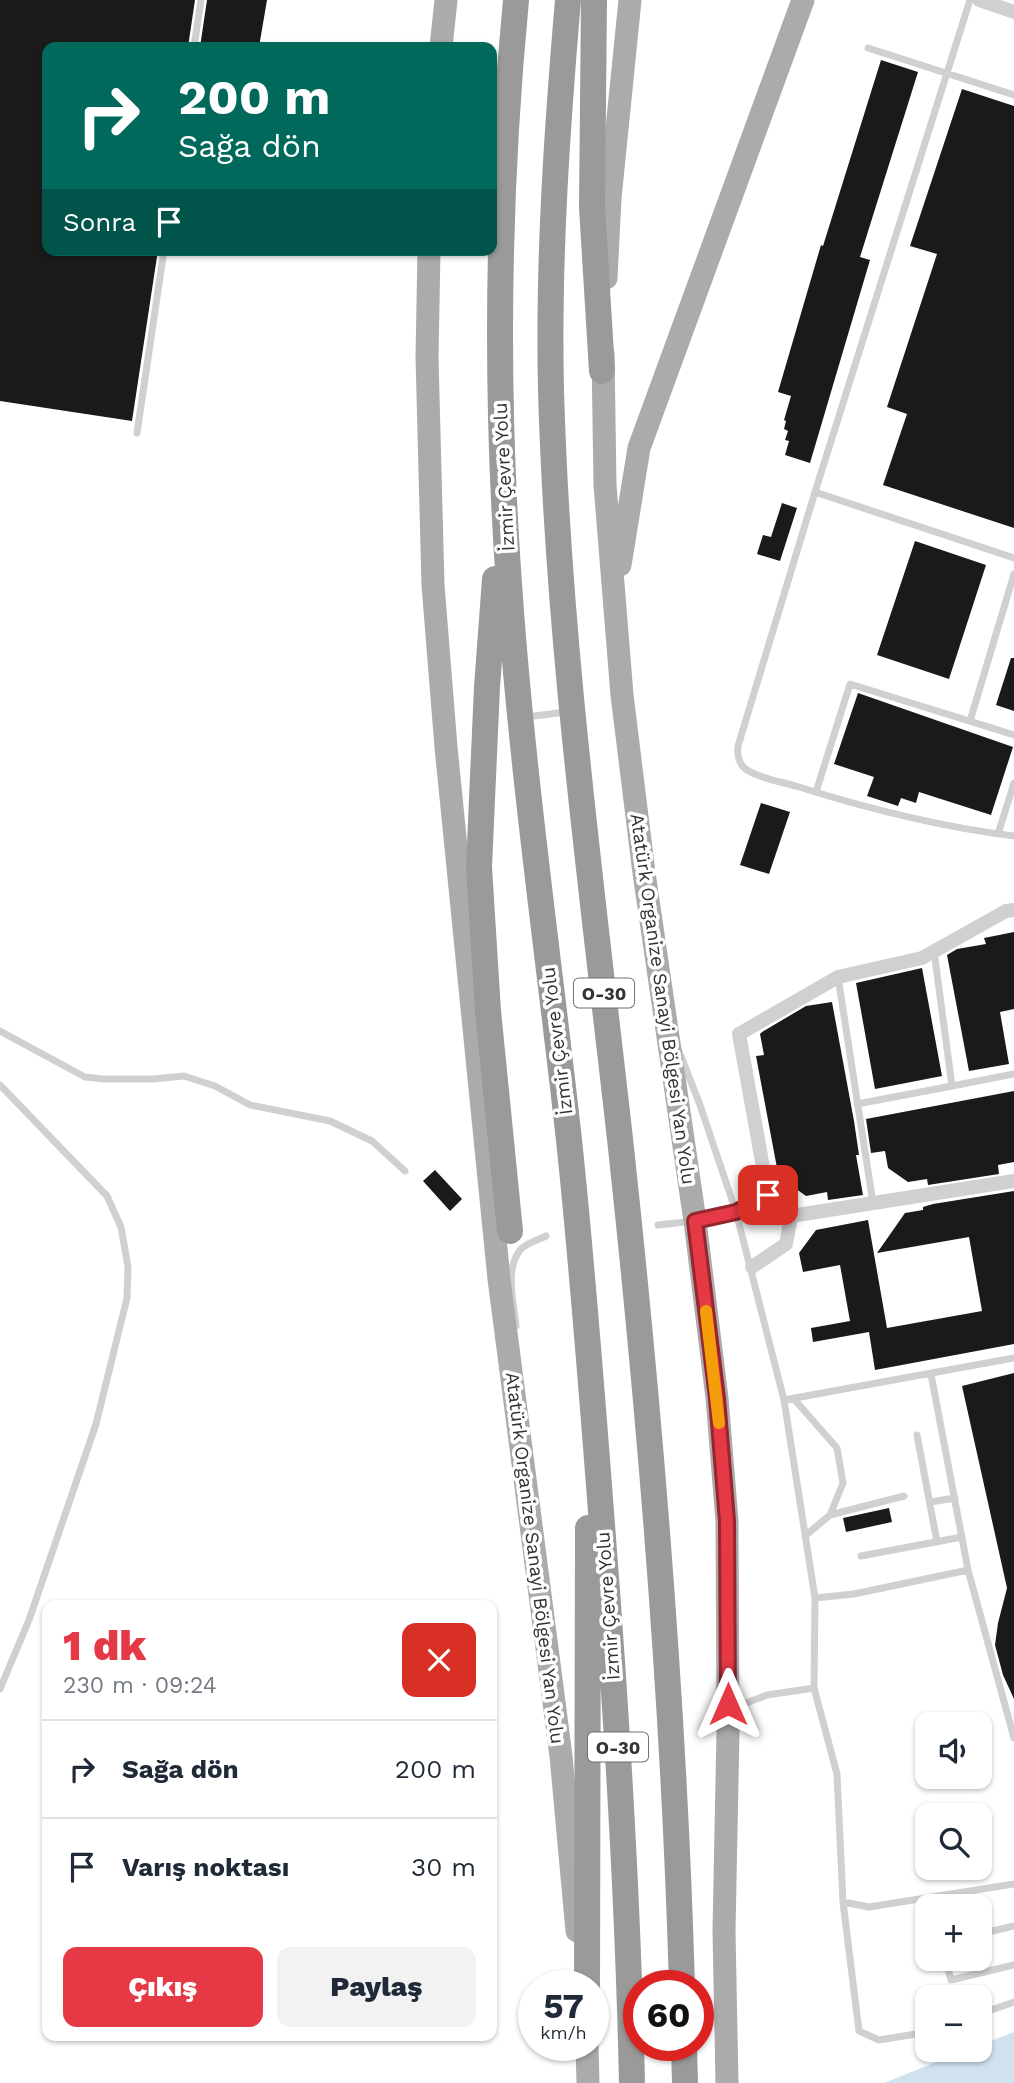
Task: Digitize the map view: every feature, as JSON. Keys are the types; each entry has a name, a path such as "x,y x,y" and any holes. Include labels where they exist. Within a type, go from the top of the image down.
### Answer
{"highway":[{"path":"507,0 510,59"},
{"name":"İzmir Çevre Yolu","path":"516,0 510,59 500,301 509,595 520,718 569,1144 594,1411 615,1694 629,1959 632,2083"},
{"name":"O-30","path":"568,0 557,134 551,373 562,587 643,1367 670,1710 681,1970"},
{"path":"594,0 592,207 602,371"},
{"path":"503,466 487,687 479,867 488,1011 510,1231"},
{"path":"584,1970 589,1801 587,1586 594,1411"},
{"path":"684,2061 685,2083"}],"main road":[{"path":"442,42 446,0"},
{"name":"Atatürk Organize Sanayi Bölgesi Yan Yolu","path":"630,0 610,198 602,371 605,485 622,695 644,873 695,1221 717,1398 727,1521 728,1731 724,1931 727,2083"},
{"path":"614,610 639,448 803,0"},
{"name":"Atatürk Organize Sanayi Bölgesi Yan Yolu","path":"429,256 427,357 434,599 499,1279 561,1756 582,1970"},
{"path":"587,2061 588,2083"}],"street":[{"path":"979,0 1014,12"},
{"path":"791,1216 768,1195 739,1034 838,976 922,958 1006,911 1014,910"},
{"path":"791,1216 1014,1181"},
{"path":"736,1212 768,1195"},
{"path":"752,1266 786,1244 791,1216"}],"lane":[{"path":"195,42 201,0"},
{"path":"970,0 815,492 737,753 748,771 816,792 932,823 1014,836"},
{"path":"868,48 1014,94"},
{"path":"137,433 163,256"},
{"path":"815,492 1014,558"},
{"path":"970,722 1014,574"},
{"path":"816,792 850,684 1014,736"},
{"path":"520,718 574,711"},
{"path":"998,834 1014,783"},
{"path":"934,951 952,1086"},
{"path":"838,976 873,1203"},
{"path":"0,1031 85,1077 153,1079 184,1076 215,1086 250,1105 330,1121 372,1141 405,1171"},
{"path":"669,1034 684,1061 736,1212 752,1266 784,1401 815,1598 814,1688 837,1774 843,1902 859,2031 879,2040 915,2034"},
{"path":"858,1104 1014,1074"},
{"path":"0,1085 107,1196 121,1227 128,1267 127,1298 96,1424 29,1620 0,1689"},
{"path":"658,1226 736,1212"},
{"path":"517,1331 512,1274 514,1260 523,1247 546,1236"},
{"path":"784,1401 1014,1358"},
{"path":"931,1374 968,1570 1014,1738"},
{"path":"794,1399 837,1448 843,1483 831,1515"},
{"path":"526,1418 528,1509"},
{"path":"917,1435 937,1542"},
{"path":"805,1536 831,1515 904,1496"},
{"path":"930,1502 955,1498"},
{"path":"861,1556 962,1537"},
{"path":"815,1598 854,1594 968,1570"},
{"path":"728,1731 746,1703 767,1695 814,1688"},
{"path":"843,1902 869,1907 1014,1884"},
{"path":"992,1931 1014,1926"},
{"path":"992,1970 1014,1965"},
{"path":"949,1971 951,1980 989,1971"},
{"path":"992,2010 1014,2003"}],"water":[{"path":"1014,2032 1014,2083 884,2083 936,2062 992,2062 992,2040"}],"building":[{"path":"0,0 195,0 189,42 42,42 42,256 157,256 132,421 0,401"},
{"path":"207,0 267,0 260,42 201,42"},
{"path":"881,60 918,72 860,257 870,260 810,463 785,455 789,441 785,440 788,431 784,429 784,420 791,396 778,392 821,245 823,246"},
{"path":"962,89 1014,106 1014,528 883,485 907,414 887,407 937,254 910,246"},
{"path":"782,503 797,508 780,561 757,554 763,535 771,537"},
{"path":"915,541 986,565 949,679 877,655"},
{"path":"1011,658 1014,658 1014,711 996,705"},
{"path":"858,693 1013,747 991,815 919,792 916,803 901,798 898,806 867,796 874,777 834,764"},
{"path":"761,803 790,812 769,874 740,865"},
{"path":"1014,932 1014,1009 1000,1012 1009,1064 969,1071 947,955 957,949 986,944 984,938"},
{"path":"922,968 942,1076 875,1089 856,983"},
{"path":"832,1002 854,1121 859,1155 856,1155 863,1195 828,1200 827,1192 806,1196 788,1183 784,1167 777,1168 756,1056 764,1055 760,1034 762,1032 806,1006"},
{"path":"1014,1091 1014,1162 998,1165 999,1174 928,1185 927,1179 908,1182 888,1168 885,1151 871,1153 866,1119"},
{"path":"435,1170 462,1199 450,1211 423,1181"},
{"path":"1014,1191 1014,1344 875,1370 869,1332 813,1342 811,1328 850,1321 840,1265 803,1272 799,1253 816,1230 868,1220 887,1328 982,1311 969,1237 877,1253 905,1213 923,1210 923,1207 933,1204"},
{"path":"1014,1373 1014,1699 1003,1675 995,1645 1007,1588 962,1386"},
{"path":"889,1508 892,1522 846,1532 843,1518"}],"slow traffic":[{"path":"706,1311 719,1423"}],"route":[{"path":"728,1704 727,1521 717,1398 695,1221 736,1212 768,1195"}]}
